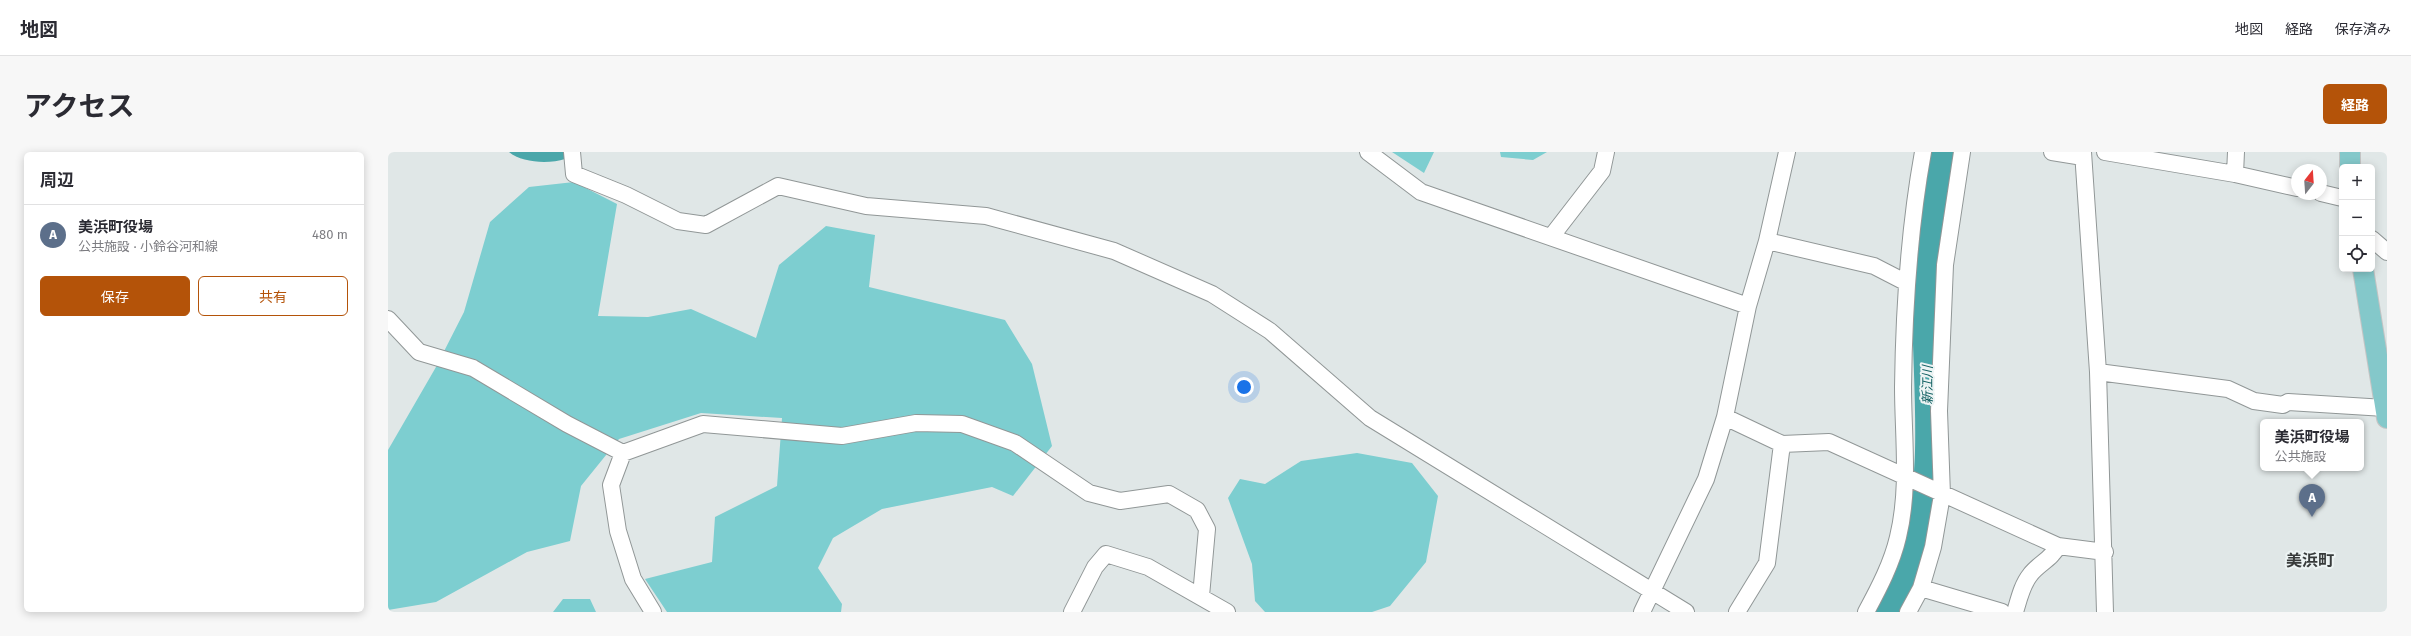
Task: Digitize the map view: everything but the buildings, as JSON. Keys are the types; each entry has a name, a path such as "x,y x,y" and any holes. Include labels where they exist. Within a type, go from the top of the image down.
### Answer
{"main road":[{"path":"2350,152 2350,164"},
{"path":"2363,272 2386,413"}],"street":[{"path":"572,152 574,174 626,195 678,221 706,225 778,186 866,206 986,216 1114,251 1212,294 1270,331 1370,418 1686,612"},
{"path":"1368,152 1421,192 1748,306"},
{"path":"1551,237 1602,171 1606,152"},
{"path":"1642,612 1706,479 1725,417 1748,306 1767,241 1787,152"},
{"path":"1866,612 1881,584 1898,537 1909,477 1904,387 1907,283 1917,185 1923,152"},
{"path":"1908,612 1920,588 1934,547 1942,495 1938,410 1945,265 1962,152"},
{"path":"2052,152 2083,155 2098,372 2105,552 2105,612"},
{"path":"2105,152 2235,174 2291,187"},
{"path":"2235,174 2236,152"},
{"path":"2327,194 2339,197"},
{"path":"1767,241 1874,266 1907,283"},
{"path":"2375,242 2387,252"},
{"path":"388,319 419,352 473,368 568,424 622,453 703,424 842,436 916,423 962,424 1016,443 1089,493 1120,501 1169,494 1197,510 1207,529 1201,596"},
{"path":"2098,372 2228,389 2254,401 2282,405 2288,402 2386,413"},
{"path":"1725,417 1782,444 1829,442 1909,477 1942,495 2058,546 2105,552"},
{"path":"1737,612 1767,563 1782,444"},
{"path":"622,453 611,485 618,531 633,579 653,612"},
{"path":"2015,612 2024,585 2031,573 2055,552 2058,546"},
{"path":"1072,612 1095,567 1106,554 1148,567 1227,612"},
{"path":"1920,588 2002,612"}],"shaded area":[{"path":"509,152 568,152 565,159 559,161 536,162 514,156"},
{"path":"1392,152 1434,152 1424,173"},
{"path":"1500,152 1547,152 1533,160 1501,157"},
{"path":"574,182 617,204 598,316 648,317 691,309 756,338 779,265 826,226 875,235 869,287 1005,320 1032,364 1052,446 1013,496 992,487 882,509 833,538 818,568 842,604 841,612 667,612 645,579 712,562 715,517 777,486 782,418 701,413 619,439 581,486 570,541 527,552 436,602 388,610 388,450 436,367 464,312 490,222 529,187"},
{"path":"1357,453 1412,463 1438,496 1426,562 1390,606 1372,612 1265,612 1255,601 1252,564 1228,498 1240,479 1265,484 1301,461"},
{"path":"563,599 590,599 596,612 553,612"}],"waterway":[{"name":"新江川","path":"1884,612 1912,555 1922,515 1927,484 1929,419 1926,290 1932,221 1943,152"}],"place":[{"name":"美浜町役場","path":"2312,517"}],"district":[{"name":"美浜町","path":"2310,560"}]}
